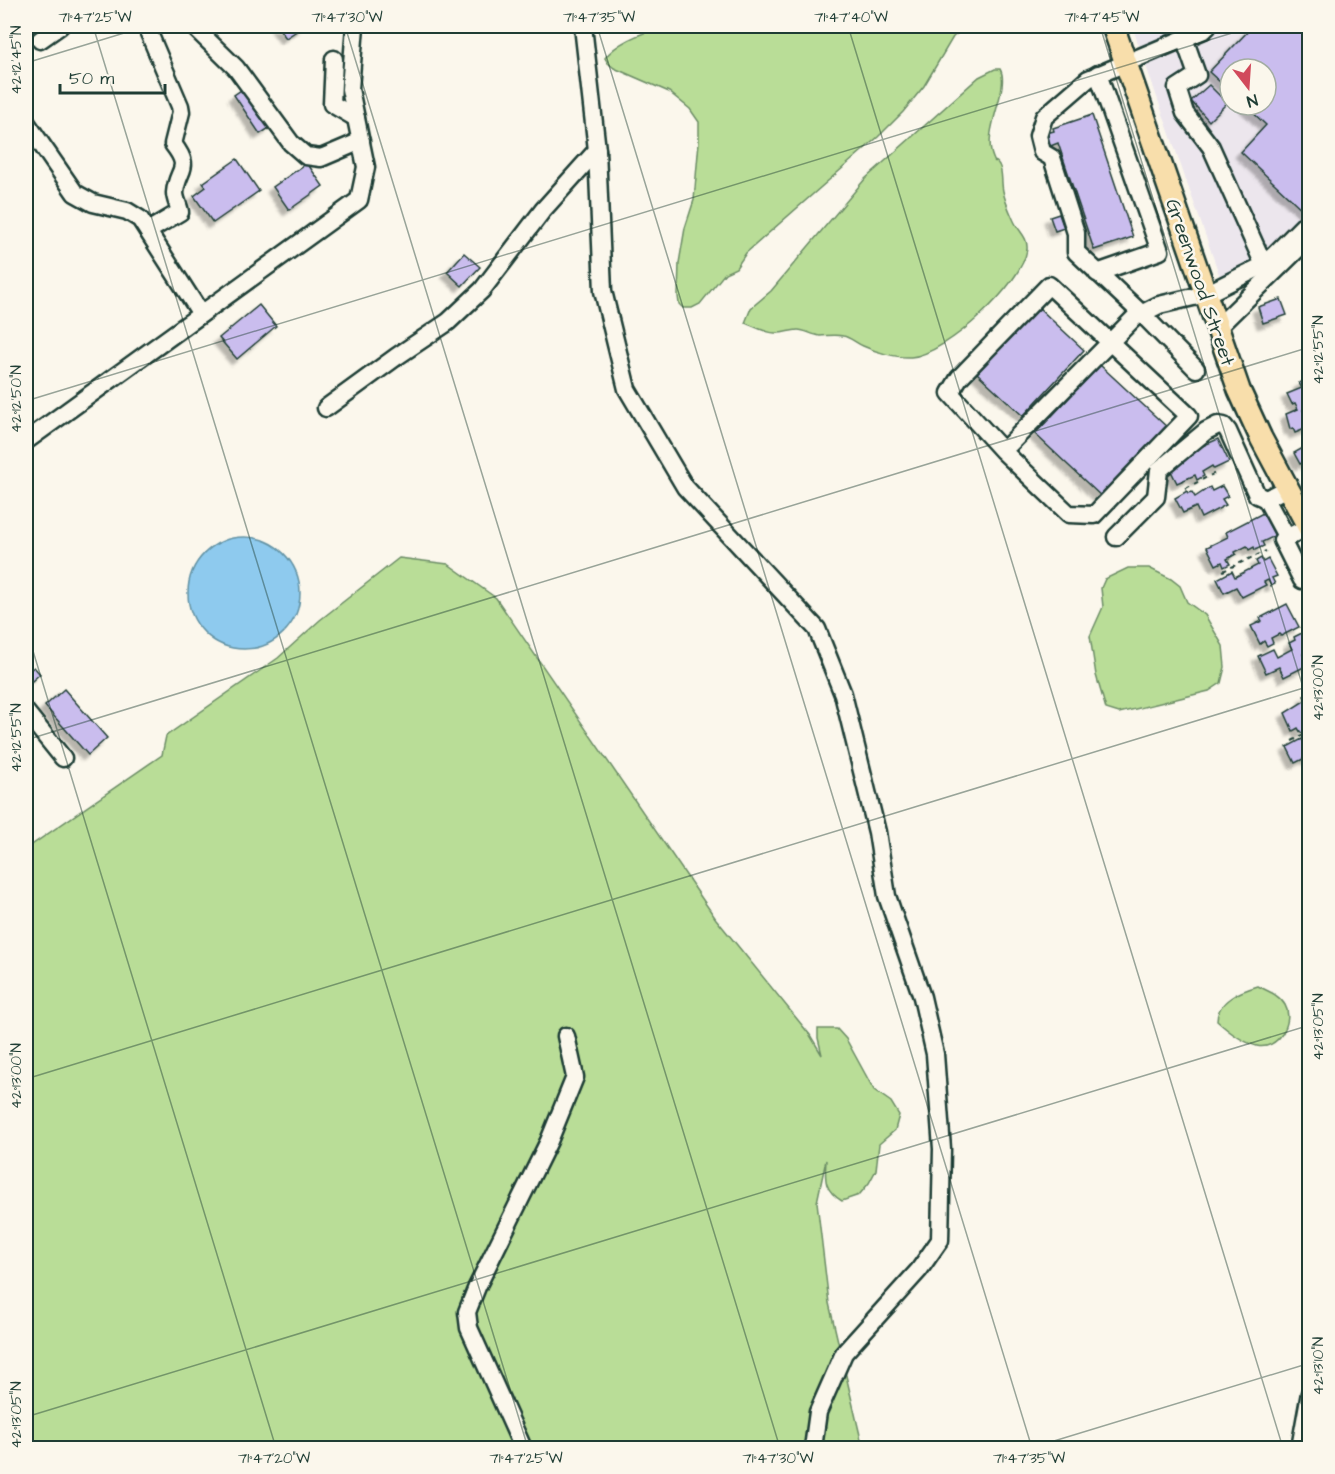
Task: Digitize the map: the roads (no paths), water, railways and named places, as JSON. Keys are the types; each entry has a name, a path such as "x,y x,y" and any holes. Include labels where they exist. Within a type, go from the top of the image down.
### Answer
{"main road":[{"name":"Greenwood Street","path":"1113,26 1217,328 1251,418 1309,528"}],"street":[{"path":"40,40 60,26"},
{"path":"146,26 180,106 181,112 173,144 181,155 184,165 175,195 180,212 148,231"},
{"path":"193,26 236,68 291,143 306,156 321,158 361,141"},
{"path":"26,441 359,200 366,167 351,89 355,26"},
{"path":"583,26 597,150 603,291 627,388 685,487 817,629 843,694 877,832 887,896 922,997 935,1054 942,1149 940,1240 918,1270 844,1353 818,1412 813,1449"},
{"path":"1196,369 1076,252 1076,233 1052,158 1042,152 1038,136 1044,117 1088,79 1204,30 1208,26"},
{"path":"1184,38 1197,75 1177,88 1185,113 1211,147 1263,265"},
{"path":"334,59 332,104 356,118"},
{"path":"1097,273 1160,251 1098,74"},
{"path":"26,122 75,193 93,202 127,211 140,219 201,314"},
{"path":"326,408 457,314 482,290 543,210 597,150"},
{"path":"1003,451 1135,317 1159,305 1206,294 1263,265 1310,219"},
{"path":"1217,328 1310,237"},
{"path":"1049,285 1189,416 1094,515 1069,514 1003,451 950,393 959,378 1049,285"},
{"path":"1116,537 1156,497 1158,470 1206,431 1218,425 1224,426 1228,431 1257,495 1266,499 1287,538"},
{"path":"1266,499 1287,488"},
{"path":"1302,580 1282,540 1309,528"},
{"path":"26,712 63,758"},
{"path":"524,1449 469,1328 467,1312 549,1141 575,1077 566,1036"},
{"path":"1300,1449 1310,1392"}],"water":[{"path":"244,537 265,542 283,554 295,572 300,593 295,614 283,632 265,644 244,649 223,644 205,632 193,614 188,593 193,572 205,554 223,542"}]}
